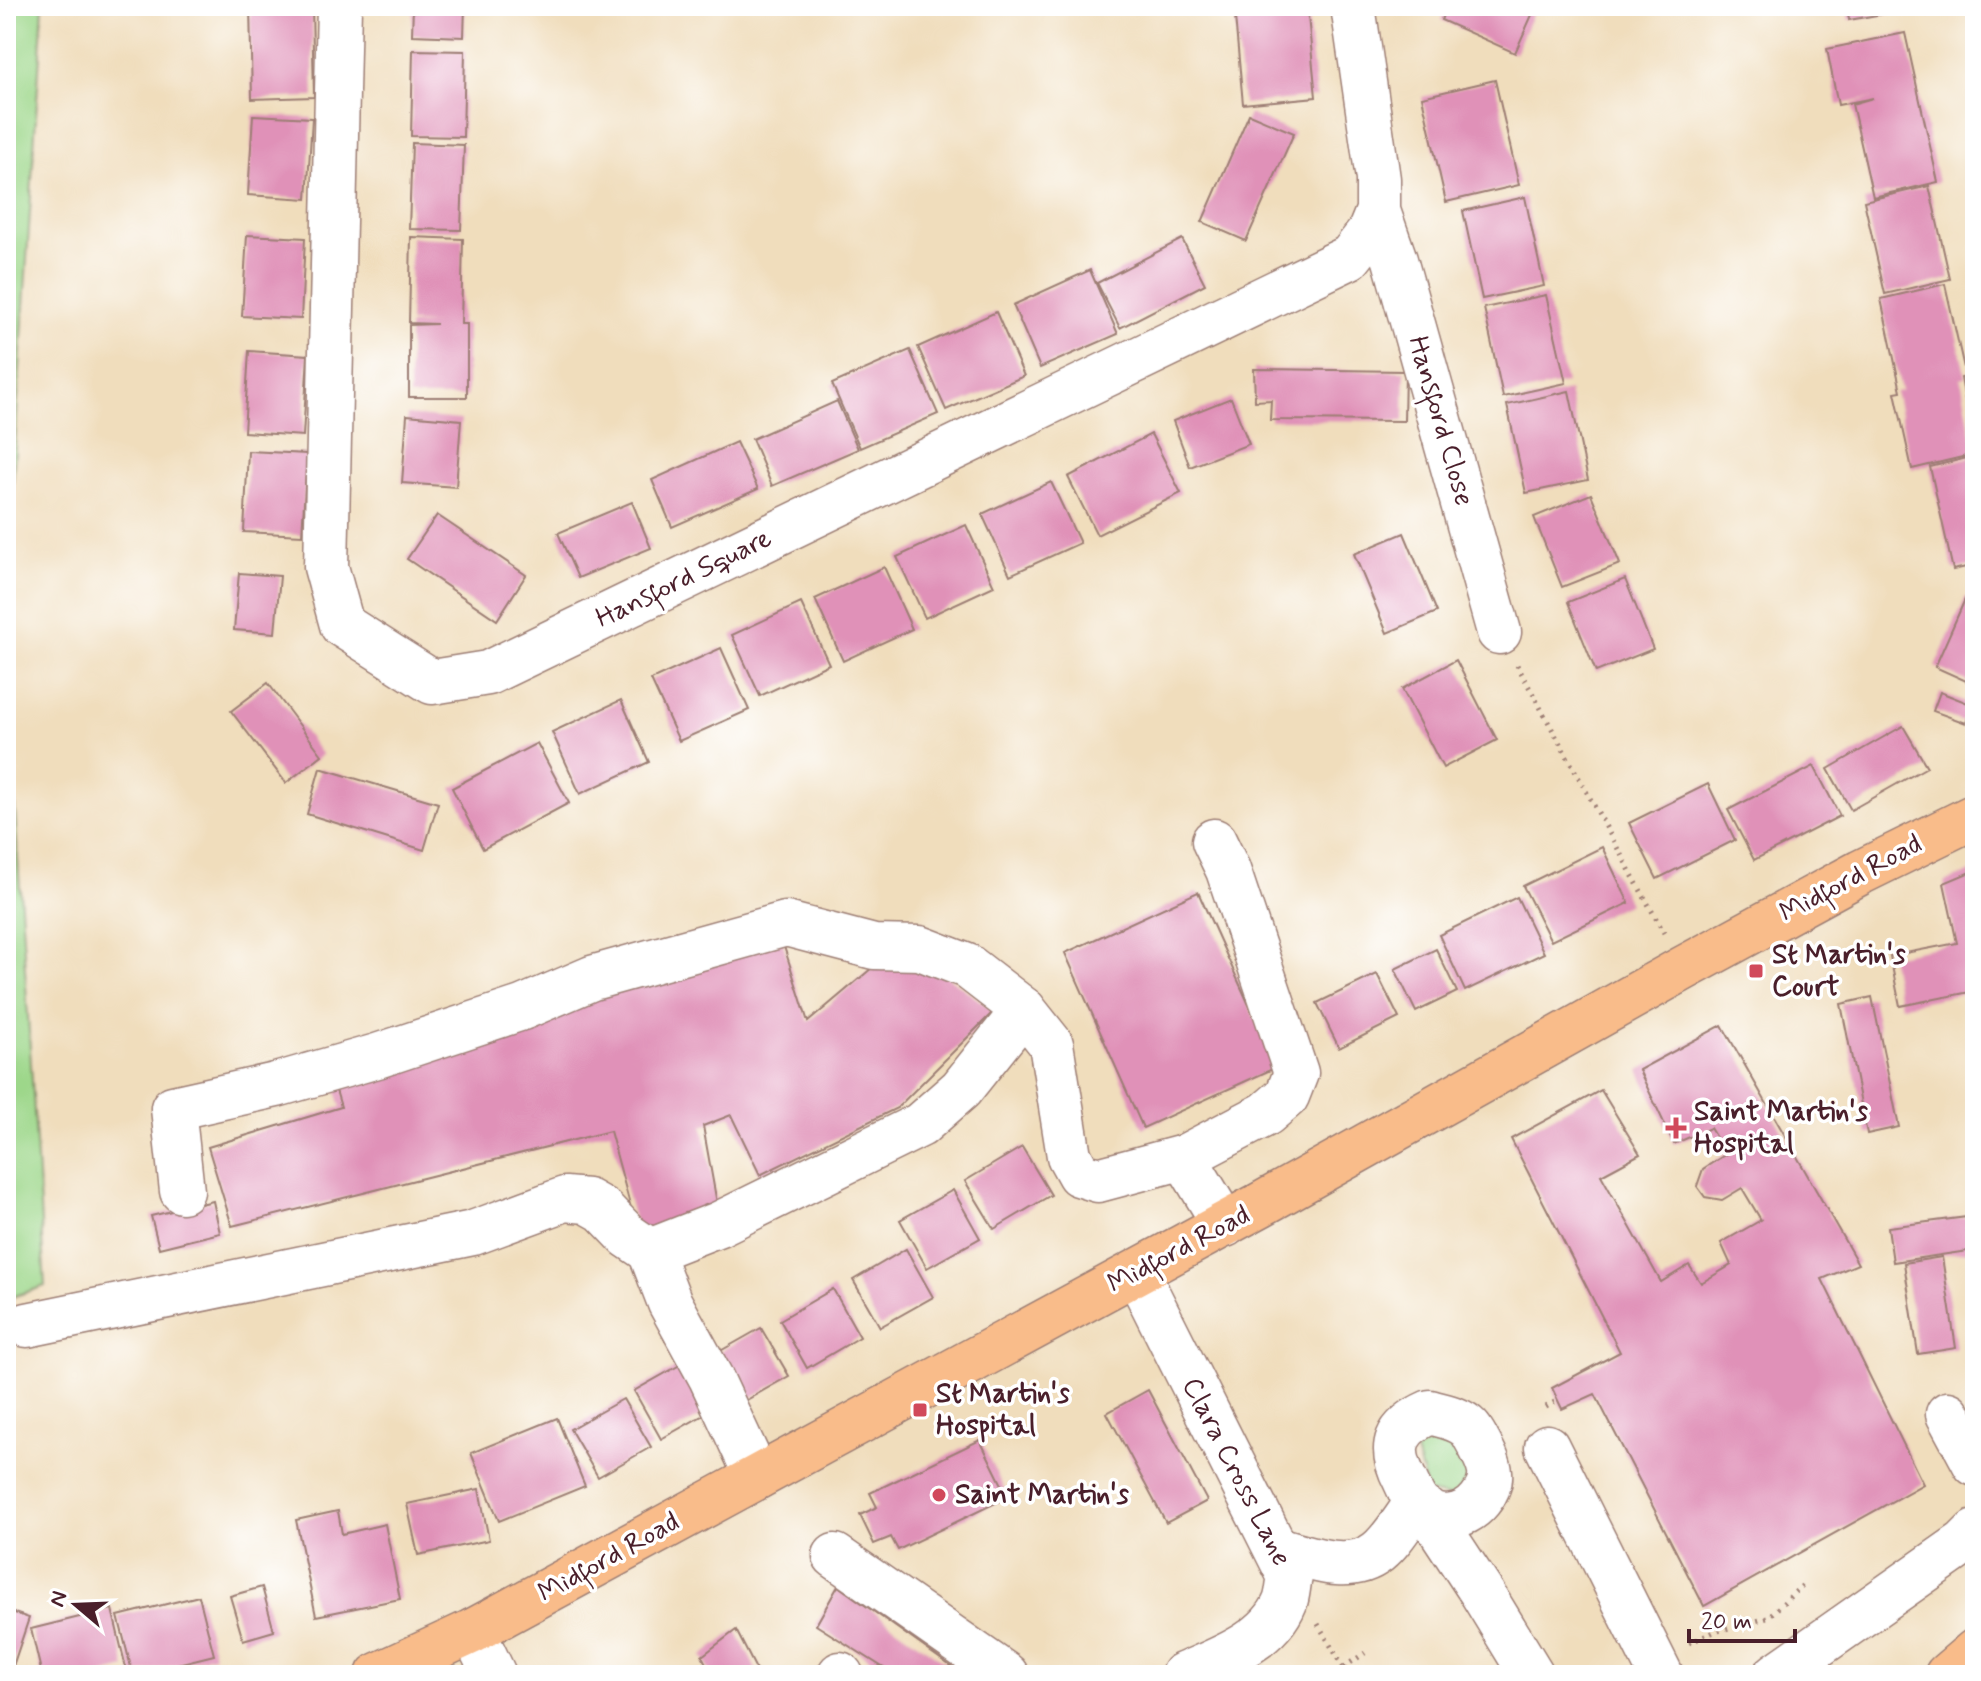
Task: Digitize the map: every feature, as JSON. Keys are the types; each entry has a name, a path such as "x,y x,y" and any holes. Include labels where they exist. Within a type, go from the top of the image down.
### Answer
{"main road":[{"name":"Midford Road","path":"378,1675 473,1631 1225,1225 1684,968 1861,872 1975,816"},
{"path":"1947,1675 1975,1651"}],"street":[{"name":"Hansford Square","path":"339,6 326,567 342,625 432,682 488,673 1332,267 1350,257 1369,233 1378,211"},
{"path":"1353,6 1378,179 1378,211"},
{"name":"Hansford Close","path":"1378,211 1395,260 1499,632"},
{"path":"182,1191 173,1108 276,1085 377,1056 522,1008 592,978 786,924 874,947 920,948 967,966 1024,1010 1051,1044 1069,1156 1079,1174 1098,1180 1184,1157 1266,1114 1287,1096 1296,1073 1228,870 1214,841"},
{"path":"650,1251 719,1224 920,1125 961,1089 1024,1010"},
{"path":"1184,1157 1225,1225"},
{"path":"27,1325 473,1233 565,1199 587,1201 603,1210 628,1236 650,1251 670,1303 711,1378 757,1477"},
{"name":"Clara Cross Lane","path":"1137,1273 1290,1577 1285,1601 1271,1625 1246,1644 1183,1675"},
{"path":"1948,1414 1975,1464"},
{"path":"1547,1447 1657,1667"},
{"path":"1277,1549 1326,1562 1354,1563 1378,1552 1422,1507 1482,1593 1532,1675"},
{"path":"1776,1675 1964,1543 1975,1532"},
{"path":"835,1556 1006,1675"},
{"path":"473,1631 494,1675"}],"path":[{"path":"1499,632 1684,968"},
{"path":"1657,1667 1714,1632 1767,1618 1806,1582"},
{"path":"1344,1667 1365,1653"}],"green space":[{"path":"6,6 43,6 6,591"},
{"path":"6,668 45,1286 6,1299"},
{"path":"1420,1432 1450,1432 1475,1469 1460,1499 1428,1493 1413,1442"}],"building":[{"path":"250,6 312,6 314,97 252,99"},
{"path":"413,6 465,6 464,37 412,35"},
{"path":"1234,6 1307,6 1316,97 1243,104"},
{"path":"1447,6 1536,6 1515,53 1441,20"},
{"path":"1847,6 1909,6 1910,9 1849,20"},
{"path":"1905,33 1938,182 1873,197 1852,104 1873,98 1838,105 1827,49"},
{"path":"413,50 465,51 463,137 411,136"},
{"path":"1495,80 1519,185 1446,202 1422,97"},
{"path":"1249,114 1294,133 1246,241 1202,222"},
{"path":"253,115 312,118 307,199 248,195"},
{"path":"412,143 464,145 461,230 409,229"},
{"path":"1929,186 1950,279 1885,294 1864,201"},
{"path":"1525,197 1544,286 1482,299 1463,211"},
{"path":"247,235 305,238 301,319 242,316"},
{"path":"411,237 463,239 461,324 467,324 467,397 409,397 409,325 437,324 409,323"},
{"path":"1182,239 1205,284 1120,328 1097,283"},
{"path":"1090,270 1118,334 1040,368 1013,305"},
{"path":"1945,284 1966,377 1961,378 1975,454 1912,469 1895,392 1901,391 1881,299"},
{"path":"1546,295 1566,383 1503,397 1484,308"},
{"path":"996,312 1024,376 946,410 918,347"},
{"path":"910,350 938,414 860,448 832,384"},
{"path":"249,351 308,355 303,436 244,432"},
{"path":"1254,369 1405,371 1404,421 1270,420 1271,400 1255,401"},
{"path":"1569,391 1588,480 1526,493 1507,405"},
{"path":"1231,398 1249,444 1190,467 1173,421"},
{"path":"837,401 858,449 772,486 752,439"},
{"path":"407,415 461,420 456,487 402,483"},
{"path":"1151,434 1181,493 1097,535 1068,477"},
{"path":"736,442 758,489 672,527 652,480"},
{"path":"248,451 307,454 302,535 244,532"},
{"path":"1975,456 1975,565 1953,570 1930,467"},
{"path":"1051,482 1080,543 1010,575 982,514"},
{"path":"1591,494 1620,564 1562,587 1534,517"},
{"path":"632,502 651,548 578,578 558,533"},
{"path":"437,515 526,575 497,620 407,559"},
{"path":"966,525 994,586 925,618 897,557"},
{"path":"1404,533 1437,612 1387,633 1354,554"},
{"path":"884,567 912,629 843,661 815,599"},
{"path":"239,573 280,576 275,633 234,630"},
{"path":"1625,579 1653,649 1596,672 1568,602"},
{"path":"1975,590 1975,685 1935,667 1966,597 1971,600"},
{"path":"801,603 829,664 760,696 732,635"},
{"path":"721,648 749,710 679,741 651,680"},
{"path":"1456,660 1497,740 1443,768 1402,689"},
{"path":"268,683 322,755 286,783 231,711"},
{"path":"1940,692 1973,705 1966,723 1933,711"},
{"path":"621,700 649,762 580,794 552,732"},
{"path":"1903,726 1927,767 1851,810 1828,769"},
{"path":"537,743 569,803 483,849 452,788"},
{"path":"1814,766 1840,816 1754,860 1728,810"},
{"path":"320,768 438,803 424,850 307,814"},
{"path":"1708,784 1735,840 1657,879 1629,823"},
{"path":"1602,847 1629,903 1551,941 1523,886"},
{"path":"1975,870 1975,991 1900,1006 1890,956 1957,943 1944,883"},
{"path":"1198,892 1277,1067 1143,1128 1065,953"},
{"path":"1517,897 1544,953 1465,991 1439,935"},
{"path":"780,934 808,1022 885,957 918,955 994,1011 897,1108 760,1175 731,1115 703,1126 718,1209 638,1234 610,1131 232,1226 208,1147 341,1107 332,1077"},
{"path":"1436,949 1457,992 1416,1012 1395,969"},
{"path":"1377,974 1399,1018 1339,1048 1317,1003"},
{"path":"1872,997 1899,1127 1867,1134 1841,1004"},
{"path":"1722,1025 1858,1264 1822,1279 1923,1484 1704,1606 1595,1394 1562,1409 1552,1388 1620,1352 1511,1139 1601,1090 1640,1154 1601,1175 1661,1282 1689,1265 1701,1283 1731,1265 1721,1243 1761,1220 1742,1188 1722,1200 1705,1197 1697,1186 1703,1169 1726,1154 1710,1128 1674,1144 1639,1070"},
{"path":"1022,1147 1051,1195 994,1229 965,1181"},
{"path":"953,1190 980,1238 927,1268 900,1220"},
{"path":"213,1201 220,1233 159,1248 151,1216"},
{"path":"1975,1216 1975,1250 1893,1262 1888,1227"},
{"path":"906,1249 933,1297 880,1327 853,1280"},
{"path":"1942,1257 1956,1348 1918,1354 1904,1263"},
{"path":"833,1289 860,1337 807,1368 780,1320"},
{"path":"761,1328 789,1376 736,1406 708,1358"},
{"path":"687,1361 714,1409 661,1439 634,1391"},
{"path":"1148,1390 1207,1501 1166,1523 1107,1413"},
{"path":"623,1399 651,1447 598,1477 570,1429"},
{"path":"557,1418 585,1486 499,1521 471,1453"},
{"name":"Saint Martin's","path":"980,1440 1008,1497 898,1550 891,1537 874,1544 860,1515 877,1507 870,1493"},
{"path":"479,1489 489,1540 418,1555 407,1504"},
{"path":"338,1511 342,1534 385,1524 400,1599 316,1616 296,1520"},
{"path":"838,1586 963,1675 895,1675 816,1625"},
{"path":"262,1587 274,1631 243,1640 230,1596"},
{"path":"199,1596 214,1655 133,1675 118,1616"},
{"path":"112,1609 126,1668 98,1675 42,1675 31,1629"},
{"path":"6,1610 29,1618 10,1675 6,1675"},
{"path":"736,1630 759,1675 712,1675 702,1656"}],"place":[{"name":"St Martin's Court","path":"1756,971"},
{"name":"Saint Martin's Hospital","path":"1676,1128"},
{"name":"St Martin's Hospital","path":"920,1410"},
{"name":"Saint Martin's","path":"939,1495"}]}
